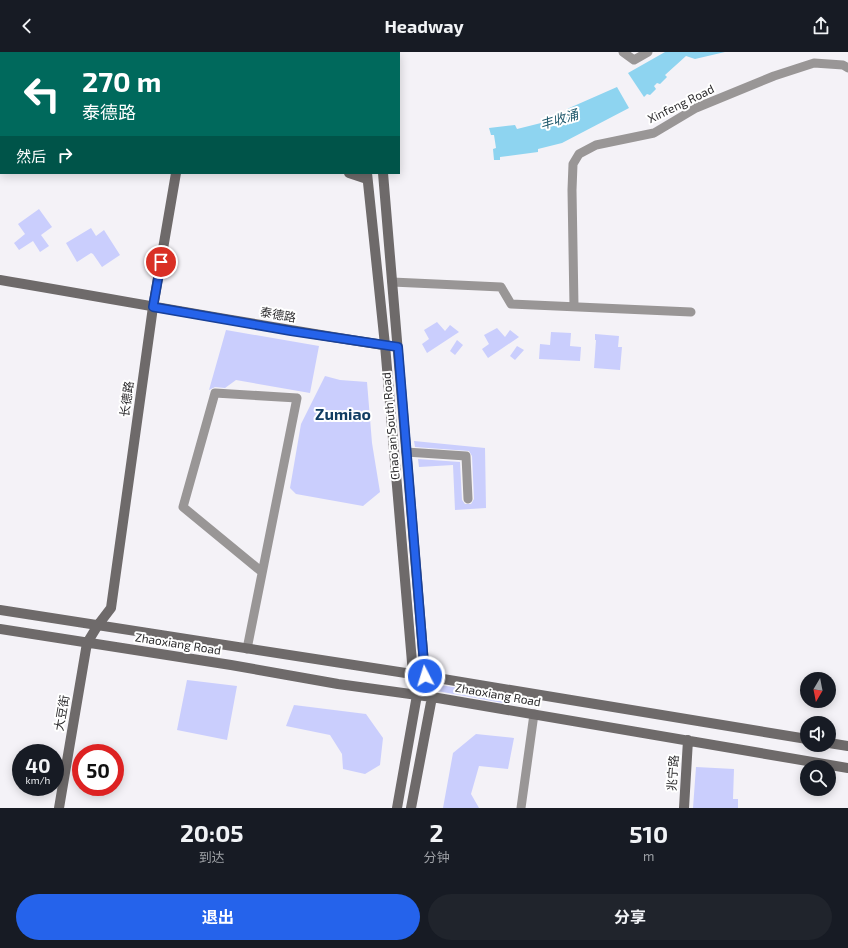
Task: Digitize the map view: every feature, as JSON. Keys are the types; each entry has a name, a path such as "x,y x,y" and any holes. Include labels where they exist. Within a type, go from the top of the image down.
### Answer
{"main road":[{"name":"长德路","path":"98,625 111,608 153,307 176,174"},
{"path":"355,174 367,176"},
{"name":"Chao'an South Road","path":"383,174 425,676 432,697"},
{"name":"Chao'an South Road","path":"367,176 385,345 413,674 417,695"},
{"name":"泰德路","path":"0,280 291,331 398,347"},
{"name":"泰德路","path":"0,286 125,306 153,307"},
{"name":"Zhaoxiang Road","path":"0,610 413,674 800,739"},
{"name":"大豆街","path":"59,808 87,643 98,625"},
{"name":"Zhaoxiang Road","path":"0,629 231,665 338,684 432,697 848,768"},
{"path":"397,808 417,695"},
{"path":"411,808 432,697"},
{"name":"兆宁路","path":"684,808 688,740"},
{"path":"836,744 848,746"}],"street":[{"path":"623,52 634,60 648,52"},
{"name":"Xinfeng Road","path":"574,306 572,190 573,164 579,154 596,145 654,133 696,108 774,76 814,63 843,65 848,68"},
{"path":"392,282 502,287 512,304 691,312"},
{"path":"247,649 297,398 215,393 184,507 262,572"},
{"path":"406,452 466,456 468,499"},
{"path":"520,808 534,714"}],"water":[{"path":"665,52 725,52 695,59 686,56 665,75 667,77 660,84 657,83 654,86 656,89 650,95 647,94 644,97 628,73"},
{"name":"丰收涌","path":"617,87 629,108 562,143 538,149 538,152 500,157 500,160 494,160 493,149 496,148 494,135 491,135 489,128 515,125 517,129 541,123 569,112 567,109"}],"building":[{"path":"39,209 52,227 41,235 49,246 40,252 33,241 19,250 14,243 25,234 18,224"},
{"path":"91,228 96,236 104,230 120,255 102,267 91,253 77,262 66,243"},
{"path":"437,322 445,331 450,325 459,332 427,353 422,344 429,339 424,330"},
{"path":"497,328 505,337 510,330 519,337 488,358 482,349 489,344 484,335"},
{"path":"226,330 319,346 310,393 236,380 225,388 215,387 209,390"},
{"path":"551,332 571,333 570,346 581,347 580,361 539,359 540,344 550,345"},
{"path":"595,334 619,336 618,347 622,347 620,370 594,368"},
{"path":"457,340 463,345 455,355 450,351"},
{"path":"517,346 524,350 515,360 510,356"},
{"path":"325,376 340,380 367,382 372,443 380,492 363,506 296,494 290,488 301,424"},
{"path":"414,441 485,448 486,508 455,510 453,465 419,467 418,459 460,462 462,500 465,504 471,504 474,499 472,456 469,451 415,447"},
{"path":"187,680 237,686 227,740 177,730"},
{"path":"435,684 504,696 503,703 437,691"},
{"path":"294,705 366,714 383,738 380,765 365,774 343,769 342,754 330,735 286,726"},
{"path":"476,734 514,738 508,769 479,766 471,794 479,808 443,808 453,753"},
{"path":"696,767 734,769 733,799 738,799 738,808 693,808"}],"district":[{"name":"Zumiao","path":"343,414"}],"route":[{"path":"161,262 153,307 291,331 398,347 425,676"}]}
